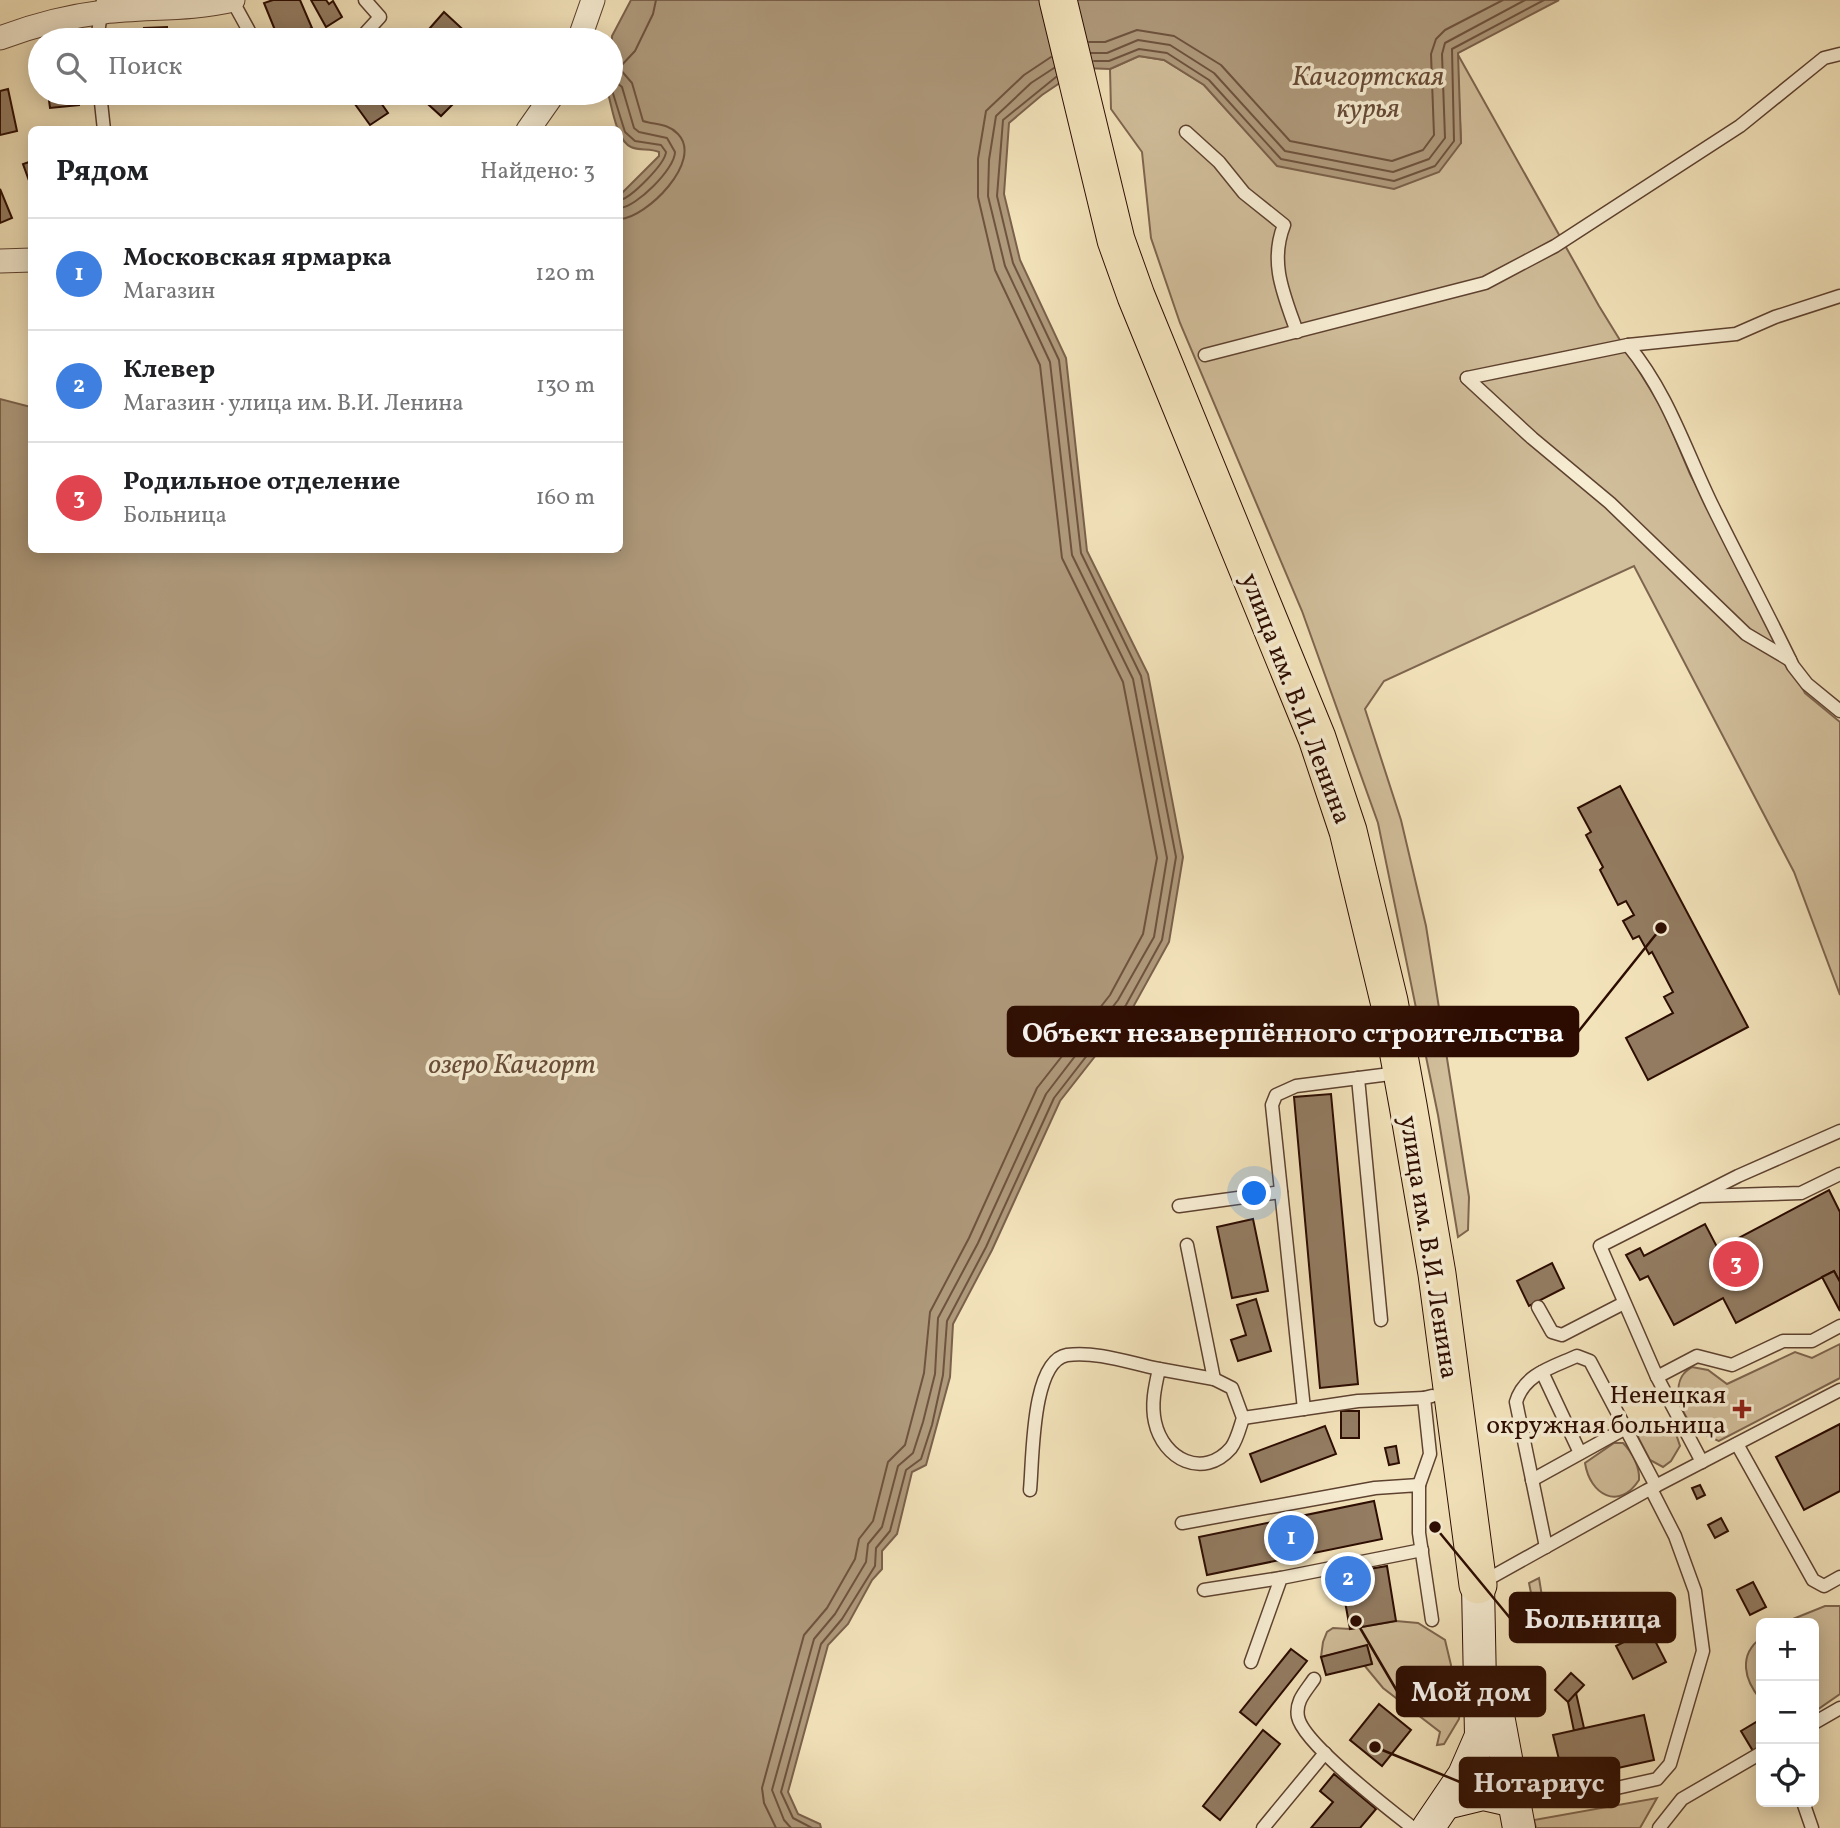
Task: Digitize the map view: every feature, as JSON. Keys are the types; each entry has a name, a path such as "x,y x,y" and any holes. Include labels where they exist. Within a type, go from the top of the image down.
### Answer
{"main road":[{"name":"улица им. В.И. Ленина","path":"1058,0 1116,240 1136,296 1317,738 1348,831 1389,1001 1402,1072 1437,1275 1438,1395 1478,1585"},
{"path":"1478,1585 1510,1818"},
{"path":"1428,1828 1473,1758 1481,1735 1478,1585"},
{"path":"1446,1803 1483,1794 1510,1818"}],"street":[{"path":"32,28 104,6 192,9 233,0"},
{"path":"583,28 593,0"},
{"path":"0,38 28,29"},
{"path":"531,126 546,105"},
{"path":"0,261 28,260"}],"lane":[{"path":"233,0 248,28"},
{"path":"365,0 380,17 370,28"},
{"path":"99,28 104,6"},
{"path":"1205,355 1485,283 1555,246 1740,125 1824,58 1840,54"},
{"path":"101,105 104,126"},
{"path":"1186,132 1219,162 1244,193 1284,225 1277,243 1279,281 1297,331"},
{"path":"1790,660 1746,634 1611,503 1532,438 1467,378 1628,345 1736,334 1775,317 1840,296"},
{"path":"1628,345 1644,365 1677,421 1712,505 1790,660 1808,684 1840,711"},
{"path":"1304,1409 1272,1105 1276,1095 1296,1086 1402,1072"},
{"path":"1358,1078 1381,1320"},
{"path":"1702,1462 1657,1377 1600,1246 1697,1197 1840,1131"},
{"path":"1697,1197 1801,1193 1840,1174"},
{"path":"1179,1206 1281,1192"},
{"path":"1187,1245 1214,1379"},
{"path":"1538,1307 1552,1332 1562,1335 1624,1303"},
{"path":"1657,1377 1697,1356 1732,1365 1783,1341 1812,1340 1840,1326"},
{"path":"1030,1490 1040,1383 1051,1366 1063,1355 1086,1354 1214,1379 1232,1388 1243,1418 1233,1446 1220,1457 1203,1464 1190,1465 1179,1461 1168,1450 1156,1426 1152,1403 1159,1369"},
{"path":"1546,1547 1516,1402 1520,1389 1542,1372 1577,1356 1590,1362 1626,1429 1675,1536 1695,1591 1703,1651 1670,1764 1657,1779 1581,1796"},
{"path":"1542,1372 1580,1453"},
{"path":"1478,1585 1653,1487 1840,1390"},
{"path":"1243,1418 1358,1401 1438,1395 1430,1454 1419,1485 1422,1550 1432,1620"},
{"path":"1532,1480 1626,1429"},
{"path":"1737,1444 1813,1580 1824,1586 1840,1577"},
{"path":"1182,1523 1375,1488 1419,1485"},
{"path":"1204,1590 1422,1550"},
{"path":"1251,1662 1281,1578"},
{"path":"1314,1679 1298,1700 1298,1717 1325,1753 1413,1828"},
{"path":"1819,1720 1840,1708"},
{"path":"1263,1828 1325,1753"},
{"path":"1659,1828 1682,1799 1756,1756"},
{"path":"1805,1807 1812,1828"}],"shaded area":[{"path":"1457,53 1599,306 1663,410 1690,474 1805,693 1840,722 1840,995 1794,872 1634,566 1384,681 1365,709 1401,820 1426,926 1469,1197 1468,1230 1458,1237 1438,1115 1378,823 1302,611 1180,323 1151,238 1142,152 1111,109 1110,69 1139,56 1164,60 1204,85 1277,165 1394,188 1461,143"},
{"path":"1840,1344 1840,1378 1719,1441 1705,1435 1691,1424 1681,1407 1678,1389 1680,1380 1692,1367 1708,1370 1727,1384 1795,1352 1812,1358"},
{"path":"1664,1421 1673,1425 1680,1446 1671,1461 1663,1467 1650,1460 1638,1437 1648,1424"},
{"path":"1614,1443 1623,1443 1635,1460 1639,1480 1623,1495 1614,1497 1599,1491 1593,1484 1585,1463"},
{"path":"1539,1578 1546,1621 1537,1623 1529,1583"},
{"path":"1825,1606 1840,1606 1840,1694 1819,1709 1819,1618 1795,1618"},
{"path":"1396,1621 1418,1623 1445,1640 1451,1665 1451,1690 1460,1706 1459,1719 1444,1744 1437,1745 1440,1732 1383,1688 1364,1665 1372,1663 1367,1646 1321,1657 1327,1632 1333,1628 1350,1629"},
{"path":"1756,1643 1756,1693 1746,1668 1746,1660"},
{"path":"1657,1798 1640,1828 1536,1828 1534,1820"}],"water":[{"name":"озеро Качгорт","path":"631,0 1559,0 1458,53 1461,143 1439,172 1394,189 1277,166 1204,85 1164,60 1139,56 1110,69 1082,68 1042,95 1009,123 1004,194 1020,260 1066,358 1087,551 1148,674 1183,857 1169,942 1132,1009 1060,1101 992,1250 953,1324 950,1377 926,1465 912,1472 897,1534 882,1551 882,1569 872,1580 848,1624 828,1645 788,1792 798,1814 820,1824 821,1828 0,1828 0,399 28,406 28,553 623,553 623,192 659,156 659,152 626,144 623,140 623,126 617,126 616,123 611,105 623,105 623,28 616,28"}],"building":[{"path":"273,0 300,0 312,28 274,28 264,3"},
{"path":"311,0 326,0 329,4 333,1 342,17 326,27"},
{"path":"444,12 461,28 430,28"},
{"path":"8,89 17,131 0,135 0,91"},
{"path":"50,105 79,105 50,108"},
{"path":"356,105 382,105 388,113 370,125"},
{"path":"429,105 452,105 441,116"},
{"path":"28,162 28,178 23,164"},
{"path":"0,189 12,218 0,223"},
{"path":"1620,786 1748,1027 1648,1080 1626,1038 1673,1013 1664,997 1673,992 1652,952 1649,954 1639,936 1633,939 1623,921 1634,915 1626,901 1618,905 1600,870 1603,867 1586,835 1591,832 1578,808"},
{"path":"1331,1094 1358,1384 1320,1388 1294,1097"},
{"path":"1829,1190 1840,1212 1840,1282 1834,1271 1736,1323 1723,1298 1674,1325 1648,1276 1640,1280 1626,1255 1640,1248 1644,1256 1705,1224 1718,1249"},
{"path":"1253,1219 1268,1291 1232,1298 1217,1227"},
{"path":"1552,1263 1564,1288 1529,1306 1517,1281"},
{"path":"1834,1271 1840,1282 1840,1311 1822,1277"},
{"path":"1256,1299 1271,1351 1238,1361 1231,1340 1246,1335 1237,1305"},
{"path":"1341,1411 1359,1411 1359,1438 1341,1438"},
{"path":"1840,1424 1840,1491 1804,1510 1776,1457"},
{"path":"1325,1426 1336,1454 1261,1482 1250,1454"},
{"path":"1396,1446 1399,1463 1389,1465 1385,1448"},
{"path":"1700,1485 1705,1495 1697,1499 1692,1488"},
{"path":"1374,1501 1382,1539 1207,1575 1199,1537"},
{"path":"1721,1518 1728,1531 1715,1538 1708,1525"},
{"path":"1387,1566 1396,1621 1350,1629 1340,1574"},
{"path":"1753,1582 1766,1607 1750,1615 1737,1590"},
{"path":"1649,1629 1666,1662 1633,1679 1616,1646"},
{"path":"1367,1645 1372,1664 1326,1675 1321,1657"},
{"path":"1291,1649 1307,1661 1256,1725 1240,1712"},
{"path":"1571,1673 1584,1685 1568,1702 1555,1690"},
{"path":"1576,1693 1584,1728 1574,1731 1568,1702"},
{"path":"1379,1704 1411,1730 1382,1766 1350,1740"},
{"path":"1644,1715 1654,1760 1564,1780 1553,1735"},
{"path":"1756,1722 1756,1749 1753,1751 1741,1731"},
{"path":"1263,1730 1280,1744 1220,1820 1203,1806"},
{"path":"1334,1774 1376,1809 1360,1828 1311,1828 1333,1802 1320,1791"}],"place":[{"name":"Объект незавершённого строительства","path":"1661,928"},
{"name":"Родильное отделение","path":"1736,1264"},
{"name":"Ненецкая окружная больница","path":"1742,1409"},
{"name":"Больница","path":"1435,1527"},
{"name":"Московская ярмарка","path":"1291,1538"},
{"name":"Клевер","path":"1348,1579"},
{"name":"Мой дом","path":"1356,1621"},
{"name":"Нотариус","path":"1375,1747"}],"water label":[{"name":"Качгортская курья","path":"1368,91"}]}
